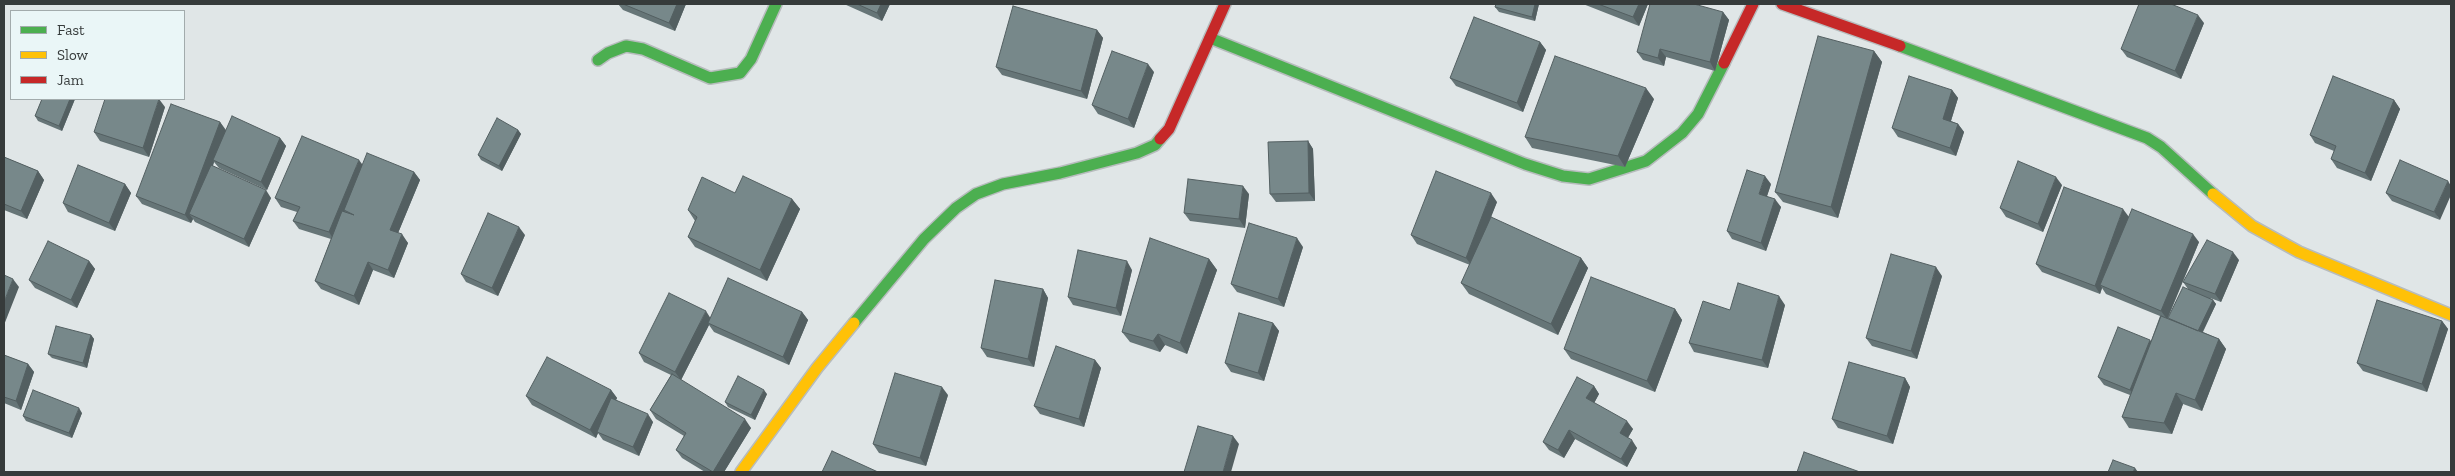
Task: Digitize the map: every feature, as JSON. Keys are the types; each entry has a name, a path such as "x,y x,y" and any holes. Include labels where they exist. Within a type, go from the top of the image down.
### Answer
{"street":[{"path":"598,60 608,52 626,46 643,48 710,78 740,73 751,59 776,4"},
{"path":"741,472 817,368 924,239 956,208 976,194 1003,184 1070,171 1137,153 1154,144 1169,129 1226,4"},
{"path":"1210,38 1525,164 1563,176 1589,179 1646,161 1682,133 1698,114 1752,4"},
{"path":"1782,4 2044,98 2147,138 2161,147 2252,226 2299,252 2451,315"}],"building":[{"path":"623,4 677,4 669,23"},
{"path":"857,4 881,4 877,13"},
{"path":"1496,4 1535,4 1532,17 1495,7"},
{"path":"1598,4 1639,4 1633,17"},
{"path":"1650,4 1694,4 1723,12 1710,62 1660,49 1658,58 1637,52"},
{"path":"2139,4 2171,4 2198,15 2175,71 2121,49"},
{"path":"1013,6 1097,30 1081,91 996,67"},
{"path":"1474,17 1540,42 1517,103 1450,78"},
{"path":"1818,36 1874,51 1831,207 1775,192"},
{"path":"1112,51 1148,64 1128,119 1092,105"},
{"path":"1555,56 1646,88 1618,156 1525,137"},
{"path":"1909,76 1952,90 1943,119 1958,124 1950,148 1892,128"},
{"path":"2333,76 2394,100 2365,173 2331,159 2336,146 2310,135"},
{"path":"42,100 70,100 59,126 35,116"},
{"path":"105,100 159,100 143,148 94,132"},
{"path":"171,104 220,122 185,215 136,196"},
{"path":"232,116 280,138 261,182 213,160"},
{"path":"497,118 518,130 499,166 478,155"},
{"path":"302,136 359,160 329,232 293,221 300,207 275,198"},
{"path":"1308,141 1309,193 1270,194 1268,142"},
{"path":"367,153 414,172 390,230 402,234 388,270 368,262 354,296 315,281 342,211 354,215 344,210"},
{"path":"4,157 38,171 21,211 4,204"},
{"path":"2400,160 2448,181 2434,212 2386,193"},
{"path":"2018,161 2056,177 2038,224 2000,208"},
{"path":"78,165 125,184 109,223 63,203"},
{"path":"211,165 266,190 244,239 189,214"},
{"path":"1747,170 1765,176 1759,194 1775,199 1761,243 1727,231"},
{"path":"1436,171 1491,193 1466,258 1411,235"},
{"path":"743,176 792,199 760,270 688,237 697,217 688,210 702,177 735,193"},
{"path":"1188,179 1243,186 1239,219 1184,213"},
{"path":"2064,187 2123,209 2095,286 2036,264"},
{"path":"2132,209 2193,234 2161,311 2100,285"},
{"path":"488,213 519,227 492,288 461,274"},
{"path":"1491,217 1581,258 1551,324 1461,283"},
{"path":"1249,223 1297,238 1278,299 1231,284"},
{"path":"1150,238 1209,259 1180,343 1158,334 1153,341 1122,332"},
{"path":"2207,240 2233,252 2215,294 2183,282"},
{"path":"48,241 89,261 71,300 29,280"},
{"path":"1078,250 1127,261 1116,308 1068,297"},
{"path":"1891,254 1936,267 1911,351 1866,338"},
{"path":"4,275 13,279 4,302"},
{"path":"1591,277 1675,309 1647,381 1564,349"},
{"path":"728,278 802,312 783,357 708,323"},
{"path":"995,280 1043,289 1028,359 981,348"},
{"path":"1738,283 1779,296 1762,360 1689,343 1703,301 1730,310"},
{"path":"2183,287 2213,300 2198,331 2168,318"},
{"path":"669,293 706,311 675,372 639,353"},
{"path":"2377,300 2442,321 2422,384 2357,363"},
{"path":"1239,313 1273,323 1258,373 1225,363"},
{"path":"2161,316 2219,339 2195,400 2176,393 2164,423 2122,417"},
{"path":"56,326 91,335 83,363 48,354"},
{"path":"2118,327 2150,340 2130,390 2098,377"},
{"path":"1056,346 1095,360 1079,419 1034,406"},
{"path":"4,355 28,364 16,401 4,397"},
{"path":"547,357 611,390 590,430 526,396"},
{"path":"1849,362 1905,378 1887,436 1832,419"},
{"path":"895,373 942,387 920,458 873,444"},
{"path":"672,374 745,419 713,472 676,450 686,433 650,410"},
{"path":"738,376 764,390 751,415 725,402"},
{"path":"1577,377 1594,386 1586,398 1627,421 1620,433 1632,440 1621,459 1569,430 1558,450 1543,442"},
{"path":"33,390 79,408 69,433 23,416"},
{"path":"611,398 648,414 633,447 597,432"},
{"path":"1198,426 1233,436 1223,472 1184,472"},
{"path":"832,451 878,472 822,472"},
{"path":"1804,452 1860,472 1797,472"},
{"path":"2113,460 2135,468 2133,472 2108,472"}],"traffic: fast":[{"path":"598,60 608,53 626,46 643,49 710,78 740,73 751,59 776,4"},
{"path":"1210,38 1525,164 1563,176 1589,179 1646,161 1682,133 1698,114 1724,63"},
{"path":"1900,46 2147,138 2161,147 2213,194"},
{"path":"854,323 924,239 956,208 976,194 1003,184 1060,173 1137,153 1155,145 1160,139"}],"traffic: slow":[{"path":"2213,194 2252,226 2299,252 2451,315"},
{"path":"741,472 817,368 854,323"}],"traffic: jam":[{"path":"1160,139 1169,129 1225,4"},
{"path":"1724,63 1753,4"},
{"path":"1782,4 1900,46"}]}
